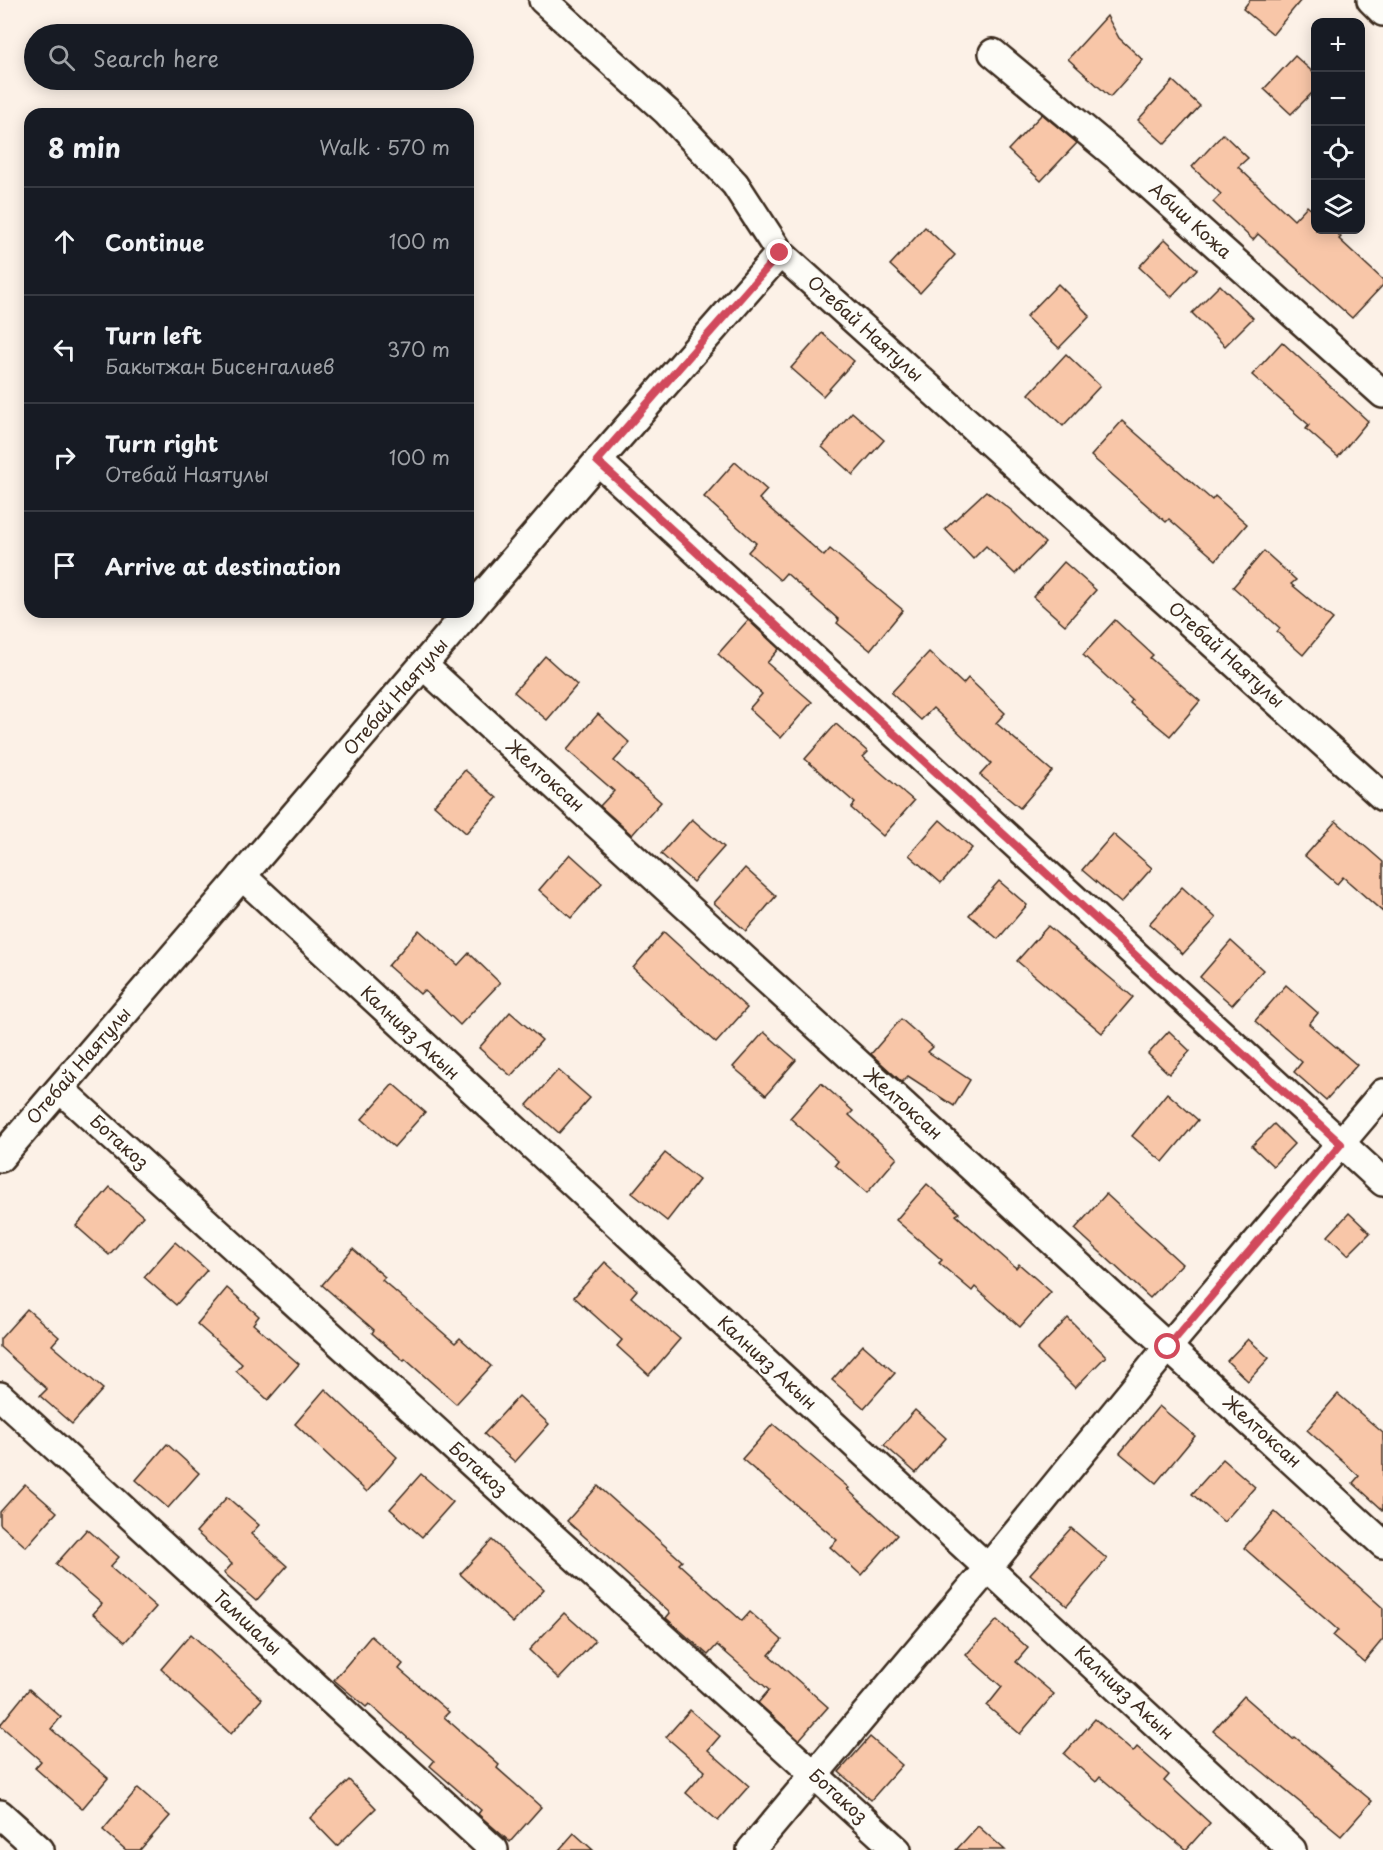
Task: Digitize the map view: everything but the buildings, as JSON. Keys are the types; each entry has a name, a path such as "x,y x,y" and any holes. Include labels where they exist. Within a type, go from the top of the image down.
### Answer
{"street":[{"path":"543,0 667,112 735,184 780,253"},
{"path":"1371,0 1383,12"},
{"name":"Абиш Кожа","path":"993,53 1118,157 1383,394"},
{"name":"Отебай Наятулы","path":"474,605 780,253 1383,797"},
{"path":"597,461 1383,1182"},
{"name":"Отебай Наятулы","path":"0,1158 463,618"},
{"name":"Желтоксан","path":"423,665 1383,1544"},
{"name":"Калнияз Акын","path":"242,876 1292,1850"},
{"name":"Ботакоз","path":"60,1089 897,1850"},
{"path":"751,1850 988,1568 1168,1347 1383,1093"},
{"name":"Тамшалы","path":"0,1396 494,1850"},
{"path":"0,1814 40,1850"}],"route":[{"path":"780,253 597,461 1341,1144 1168,1347"}]}
